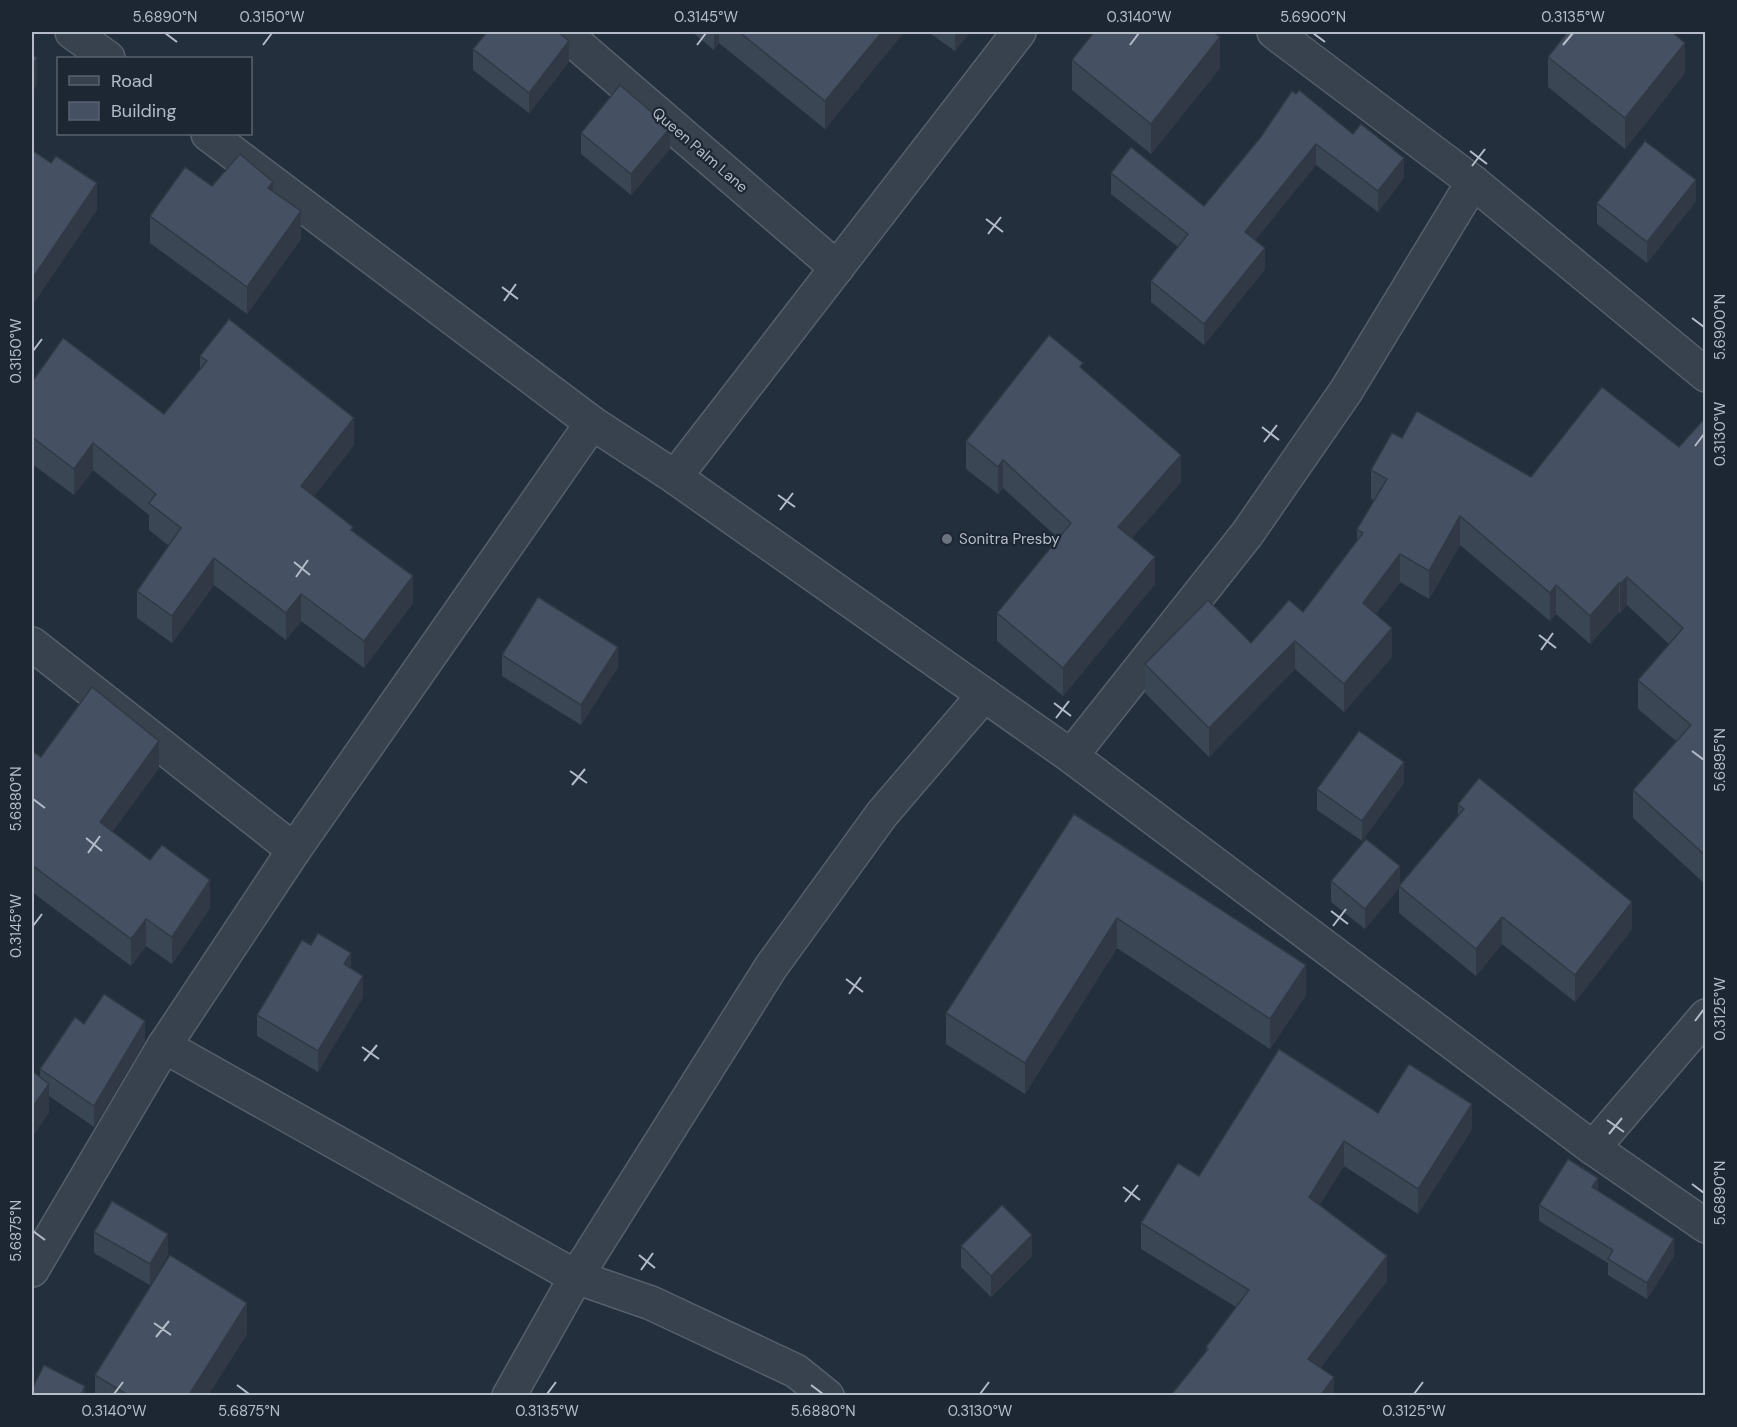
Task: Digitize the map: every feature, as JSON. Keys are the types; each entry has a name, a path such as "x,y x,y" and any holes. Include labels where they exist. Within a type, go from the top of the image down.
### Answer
{"street":[{"path":"72,32 107,57"},
{"name":"Queen Palm Lane","path":"563,32 837,268"},
{"path":"675,477 1020,32"},
{"path":"1274,32 1473,182 1706,375"},
{"path":"209,135 592,423 675,477 1071,756 1593,1148 1706,1226"},
{"path":"1071,756 1247,534 1346,391 1473,182"},
{"path":"32,1270 164,1046 294,850 592,423"},
{"path":"32,644 294,850"},
{"path":"509,1395 576,1277 771,967 882,814 984,695"},
{"path":"1593,1148 1706,1016"},
{"path":"164,1046 576,1277 651,1303 786,1366 827,1395"}],"building":[{"path":"487,32 558,32 569,41 529,93 473,49"},
{"path":"739,32 882,32 825,101"},
{"path":"1094,32 1213,32 1220,37 1151,124 1072,60"},
{"path":"1568,32 1672,32 1685,43 1625,118 1548,57"},
{"path":"32,54 37,58 32,67"},
{"path":"620,85 670,128 631,174 581,133"},
{"path":"1299,90 1353,134 1361,124 1404,158 1378,191 1316,144 1245,232 1265,248 1204,324 1151,281 1188,234 1111,173 1131,147 1204,206 1260,138 1292,91 1296,94"},
{"path":"1645,141 1696,180 1647,242 1597,203"},
{"path":"32,150 51,163 56,156 97,183 32,279"},
{"path":"240,154 273,182 268,188 301,211 247,287 150,216 185,167 212,186"},
{"path":"229,319 354,418 301,486 353,527 351,530 413,576 364,641 301,594 286,613 214,558 172,616 137,591 181,528 149,503 156,494 93,443 74,469 32,437 32,382 63,338 164,414 207,361 200,356"},
{"path":"1049,335 1083,363 1080,367 1181,455 1118,527 1155,557 1063,668 997,613 1071,523 1003,460 998,467 966,441"},
{"path":"1602,387 1679,447 1706,417 1706,486 1704,488 1706,489 1705,855 1633,790 1691,725 1638,680 1683,628 1627,577 1590,616 1556,585 1550,593 1460,516 1429,571 1400,554 1363,603 1392,628 1344,684 1295,641 1209,728 1145,664 1208,600 1251,643 1289,600 1303,612 1363,533 1357,529 1387,479 1371,470 1392,433 1402,438 1417,411 1531,477"},
{"path":"538,597 618,647 581,705 502,655"},
{"path":"92,687 159,741 100,822 150,860 162,845 210,880 172,937 146,919 131,939 32,865 32,751 41,757"},
{"path":"1359,731 1404,762 1362,821 1317,789"},
{"path":"1479,778 1632,902 1575,975 1502,917 1476,949 1399,886 1464,809 1458,804"},
{"path":"1074,814 1306,965 1270,1019 1117,918 1025,1063 946,1013"},
{"path":"1366,839 1400,866 1365,909 1331,881"},
{"path":"318,933 351,953 344,964 363,976 318,1051 257,1015 302,940 311,945"},
{"path":"104,994 145,1021 94,1106 40,1069 75,1017 84,1024"},
{"path":"1279,1049 1378,1113 1409,1064 1472,1104 1418,1189 1344,1141 1309,1197 1387,1256 1308,1359 1334,1377 1321,1395 1171,1395 1208,1349 1206,1347 1249,1290 1141,1223 1178,1163 1199,1176"},
{"path":"32,1071 49,1084 32,1108"},
{"path":"1568,1159 1598,1178 1592,1187 1674,1239 1647,1283 1608,1259 1613,1250 1539,1205"},
{"path":"112,1201 168,1234 150,1264 94,1232"},
{"path":"1002,1205 1032,1235 991,1276 961,1246"},
{"path":"170,1255 247,1303 189,1395 128,1395 95,1375"},
{"path":"44,1365 85,1386 81,1395 32,1395 32,1389"}],"place":[{"name":"Sonitra Presby","path":"947,539"}]}
